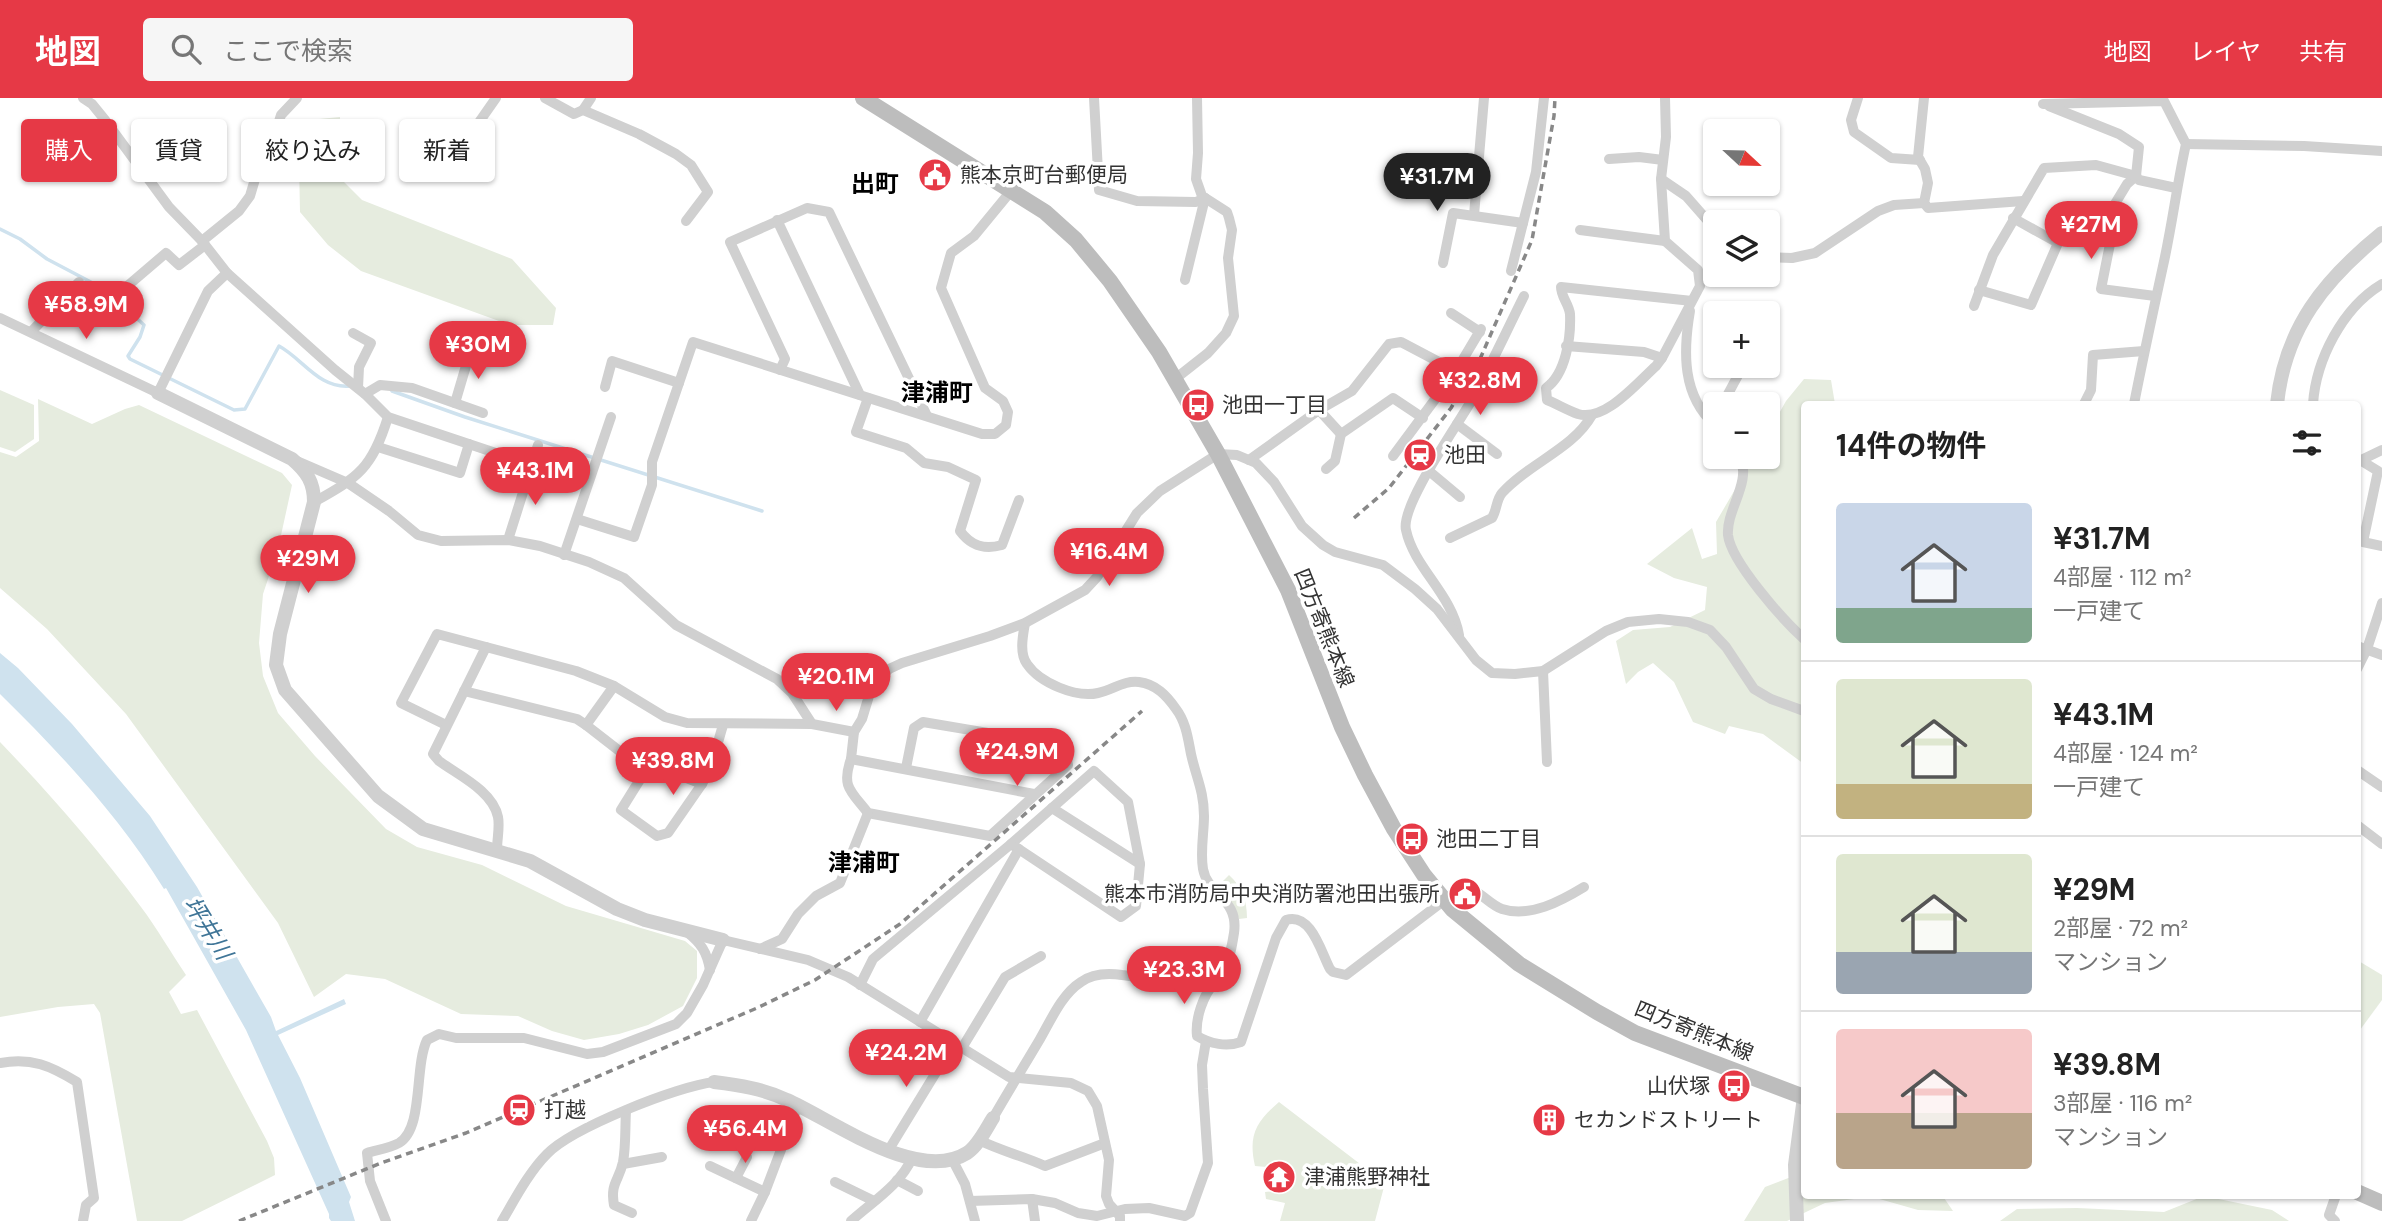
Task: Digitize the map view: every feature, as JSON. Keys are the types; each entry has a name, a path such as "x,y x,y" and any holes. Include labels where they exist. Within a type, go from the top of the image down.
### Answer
{"main road":[{"name":"四方寄熊本線","path":"863,98 1045,212 1076,240 1117,291 1175,379 1218,454 1288,590 1342,727 1394,829 1424,875 1459,916 1519,964 1597,1013 1635,1033 1801,1096"},
{"path":"2361,1194 2382,1203"}],"street":[{"path":"83,98 92,104 169,207 227,273 388,417 532,465"},
{"path":"125,288 166,253 179,265 239,211 250,196 258,169 272,144 281,115 295,98"},
{"path":"481,119 496,98"},
{"path":"545,98 574,114 583,110 591,98"},
{"path":"1094,98 1099,190 1137,201 1196,202 1205,198"},
{"path":"1175,379 1208,353 1226,333 1234,316 1227,258 1230,218 1227,212 1202,196 1196,179 1197,98"},
{"path":"1474,215 1484,98"},
{"path":"1511,271 1536,172 1545,98"},
{"path":"1665,98 1661,178 1665,241"},
{"path":"1858,98 1851,120 1854,132 1891,158 1920,160"},
{"path":"1924,98 1917,157 1925,169 1928,183 1924,203 1928,208 2023,201"},
{"path":"2046,101 2164,101 2186,144 2135,401"},
{"path":"2046,101 2119,134 2139,147 2136,176 2127,184 2113,207 2113,229 2101,289 2155,296"},
{"path":"583,110 639,134 691,165 708,192 686,221"},
{"path":"2186,144 2304,146 2382,151"},
{"path":"1609,159 1639,157 1663,160"},
{"path":"1974,306 1993,254 2044,168 2096,165 2136,176 2139,180 2176,188"},
{"path":"1661,178 1686,197 1703,216"},
{"path":"577,519 634,537 652,485 652,463 693,342 982,434 995,434 1006,425 1008,412 1003,401 985,388 941,288 951,253 974,236 1011,191"},
{"path":"1185,280 1205,198"},
{"path":"1780,258 1815,253 1878,211 1894,205 1924,203"},
{"path":"780,370 785,359 730,242 807,208 829,212 927,416"},
{"path":"1443,263 1452,213 1523,223"},
{"path":"1979,290 2031,305 2058,243 2013,218"},
{"path":"777,220 864,396 856,432 906,448 924,463 948,467 976,480 960,531 967,542 988,549 1002,545 1019,500"},
{"path":"1580,230 1665,241 1698,270 1700,286 1662,358 1656,366 1605,411 1592,415 1580,414 1547,400 1546,388 1561,370 1569,331 1570,310 1561,287 1692,301"},
{"path":"2277,401 2280,374 2300,323 2336,275 2382,233"},
{"path":"158,393 208,291 227,273"},
{"path":"31,332 79,282"},
{"path":"2313,401 2314,381 2334,335 2355,309 2382,285"},
{"path":"1460,641 1457,624 1446,600 1409,543 1405,527 1407,512 1473,397 1524,296"},
{"path":"1692,301 1686,337 1687,377 1703,415"},
{"path":"1393,456 1456,371 1480,330 1451,313"},
{"path":"0,318 292,459 348,483 390,511 418,535 441,541 508,540 540,546 589,562 624,578 676,625 778,679 792,692 812,724"},
{"path":"354,333 372,343 359,367 362,391"},
{"path":"1249,460 1319,410 1353,391 1390,344 1401,342 1456,371"},
{"path":"1566,346 1644,352 1662,358"},
{"path":"455,403 471,349"},
{"path":"2086,401 2091,390 2092,355 2144,351"},
{"path":"605,387 612,361 679,383"},
{"path":"362,391 380,385 412,388 483,413"},
{"path":"1326,469 1335,461 1341,434 1393,398 1423,418"},
{"path":"1319,410 1341,434"},
{"path":"1450,538 1492,518 1499,497 1510,485 1535,463 1576,436 1592,415"},
{"path":"314,502 348,483 365,466 378,447 388,417"},
{"path":"564,555 611,417"},
{"path":"1457,424 1497,454"},
{"path":"378,447 460,473 469,444"},
{"path":"508,540 538,445"},
{"path":"2361,460 2382,450"},
{"path":"906,768 914,728 923,722 1048,743 1066,755 1068,765 990,836 868,813 849,788 845,775 851,759 854,732 869,702 872,686 889,669 916,657 1025,623 1085,590 1097,578 1137,513 1160,491 1218,454 1237,455 1256,463 1267,474 1302,526 1323,545 1335,552 1383,565 1437,609 1476,660 1492,673 1543,671 1606,631 1628,622 1658,619 1688,622 1710,630 1726,647 1754,689 1771,699 1801,710"},
{"path":"292,459 305,469 310,477 314,502 280,634 276,665 285,690 378,796 412,823 439,836 497,850 536,865 617,909 645,920 821,964 860,985 988,1065 1016,1078 1081,1085 1094,1097 1109,1160 1106,1196 1118,1216"},
{"path":"2361,462 2378,471 2363,542 2382,546"},
{"path":"1743,469 1728,534 1731,545 1762,593 1801,636"},
{"path":"1429,471 1460,497"},
{"path":"2382,603 2362,647 2382,655"},
{"path":"1025,623 1021,641 1026,663 1043,678 1082,694 1098,693 1126,682 1140,682 1159,688 1178,711 1200,778 1204,816 1203,868 1208,882 1234,915 1235,925 1228,959 1200,1008 1197,1036 1206,1041 1232,1044 1241,1042 1276,938 1286,920 1293,918 1306,923 1330,969 1346,975 1459,889 1466,887 1503,909 1525,910 1545,907 1563,900 1584,887"},
{"path":"446,725 401,703 437,634 576,671 614,686 665,717 687,723 812,724 854,732"},
{"path":"486,647 433,754 487,796 498,816 497,850"},
{"path":"1543,671 1547,762"},
{"path":"586,725 614,686"},
{"path":"464,691 577,719 622,753 702,784"},
{"path":"649,765 621,810 657,836 668,833 702,784 723,725"},
{"path":"851,759 1034,794"},
{"path":"860,985 873,958 1015,847 1052,807 1094,771 1128,803 1140,864 1136,906 1121,917 1015,847"},
{"path":"2361,773 2382,787"},
{"path":"1052,807 1140,864"},
{"path":"760,949 782,939 798,914 816,896 839,883 868,813"},
{"path":"2361,828 2382,844"},
{"path":"920,1022 1015,847"},
{"path":"685,930 699,941 710,970"},
{"path":"386,1221 370,1181 367,1153 398,1144 409,1135 426,1040 439,1034 456,1038 524,1038 587,1054 603,1052 676,1024 687,1013 723,940"},
{"path":"888,1151 1005,977 1041,956"},
{"path":"502,1221 546,1154 564,1139 626,1111 701,1084 714,1082 746,1086 786,1099 888,1151 912,1158 952,1159 970,1152 979,1140 1059,1007 1079,983 1093,975 1123,975 1182,986 1213,983"},
{"path":"970,1201 1032,1199 1097,1216 1118,1216 1149,1208 1187,1218 1208,1163 1203,1089 1206,1041"},
{"path":"0,1063 22,1060 44,1064 77,1082 94,1198 86,1205 83,1221"},
{"path":"751,1221 799,1105"},
{"path":"626,1111 623,1164 612,1186 612,1196 614,1205 632,1213"},
{"path":"1797,1221 1795,1165 1801,1120"},
{"path":"979,1140 1045,1166 1105,1143"},
{"path":"623,1164 662,1157"},
{"path":"736,1178 747,1157"},
{"path":"851,1221 897,1180 908,1168 912,1158"},
{"path":"952,1159 965,1184 975,1221"},
{"path":"710,1166 765,1192"},
{"path":"897,1180 918,1191"},
{"path":"835,1182 874,1201"},
{"path":"1032,1199 1035,1221"},
{"path":"2335,1199 2329,1215 2335,1221"}],"shaded area":[{"path":"299,182 344,182 362,200 512,259 556,308 553,325 510,325 361,271 328,245 300,212"},
{"path":"1804,379 1831,380 1834,401 1801,401 1801,762 1763,734 1729,726 1725,734 1693,722 1674,682 1653,663 1638,672 1626,684 1616,641 1633,630 1670,627 1705,610 1707,587 1674,578 1647,564 1692,528 1702,559 1717,554 1716,522 1747,469 1780,469 1780,412"},
{"path":"0,390 34,405 34,439 15,452 0,447"},
{"path":"38,399 92,424 139,405 282,473 292,485 278,549 263,594 259,643 263,676 278,713 315,756 386,829 417,847 482,865 566,906 685,941 697,951 697,978 683,1006 648,1025 619,1034 584,1040 552,1031 518,1016 461,1014 385,979 346,974 314,997 278,923 126,714 47,629 0,588 0,452 16,457 39,441"},
{"path":"0,742 108,864 147,915 186,975 169,992 181,1014 197,1010 267,1141 274,1158 275,1175 182,1221 137,1221 100,1013 94,1004 0,1017"},
{"path":"1229,875 1243,894 1247,918 1239,919 1234,906 1219,885"},
{"path":"2361,962 2382,975 2382,1000 2361,1029"},
{"path":"1279,1102 1385,1183 1375,1221 1280,1221 1285,1203 1266,1199 1265,1192 1289,1189 1289,1169 1255,1166 1253,1155 1253,1137 1259,1123"},
{"path":"1801,1173 1801,1199 1854,1199 1825,1203 1787,1221 1744,1221 1765,1187"},
{"path":"1880,1199 1945,1199 1953,1211 1918,1210"},
{"path":"2196,1199 2219,1199 2272,1210 2289,1221 2000,1221 2017,1209 2077,1208 2164,1212"}],"water":[{"name":"坪井川","path":"0,653 72,724 150,816 197,887 271,1017 276,1031 344,999 346,1004 278,1035 300,1078 351,1197 349,1202 355,1221 331,1221 329,1218 246,1030 166,888 164,889 128,836 88,787 0,694"}],"waterway":[{"path":"0,229 20,239 47,259 106,290 144,325 128,356 130,359 234,410 245,409 279,346 320,378 339,386 350,386"},
{"path":"392,391 465,417 762,511"}],"railway":[{"path":"1354,518 1389,488 1451,408 1480,359 1532,240 1555,98"},
{"path":"239,1221 381,1163 466,1133 757,1008 815,980 900,924 1142,711"}],"place":[{"name":"熊本京町台郵便局","path":"935,175"},
{"name":"池田一丁目","path":"1198,405"},
{"name":"池田","path":"1420,455"},
{"name":"池田二丁目","path":"1412,839"},
{"name":"熊本市消防局中央消防署池田出張所","path":"1465,894"},
{"name":"山伏塚","path":"1734,1086"},
{"name":"打越","path":"519,1110"},
{"name":"セカンドストリート","path":"1549,1120"},
{"name":"津浦熊野神社","path":"1279,1177"}],"district":[{"name":"出町","path":"875,183"},
{"name":"津浦町","path":"937,392"},
{"name":"津浦町","path":"864,862"}]}
